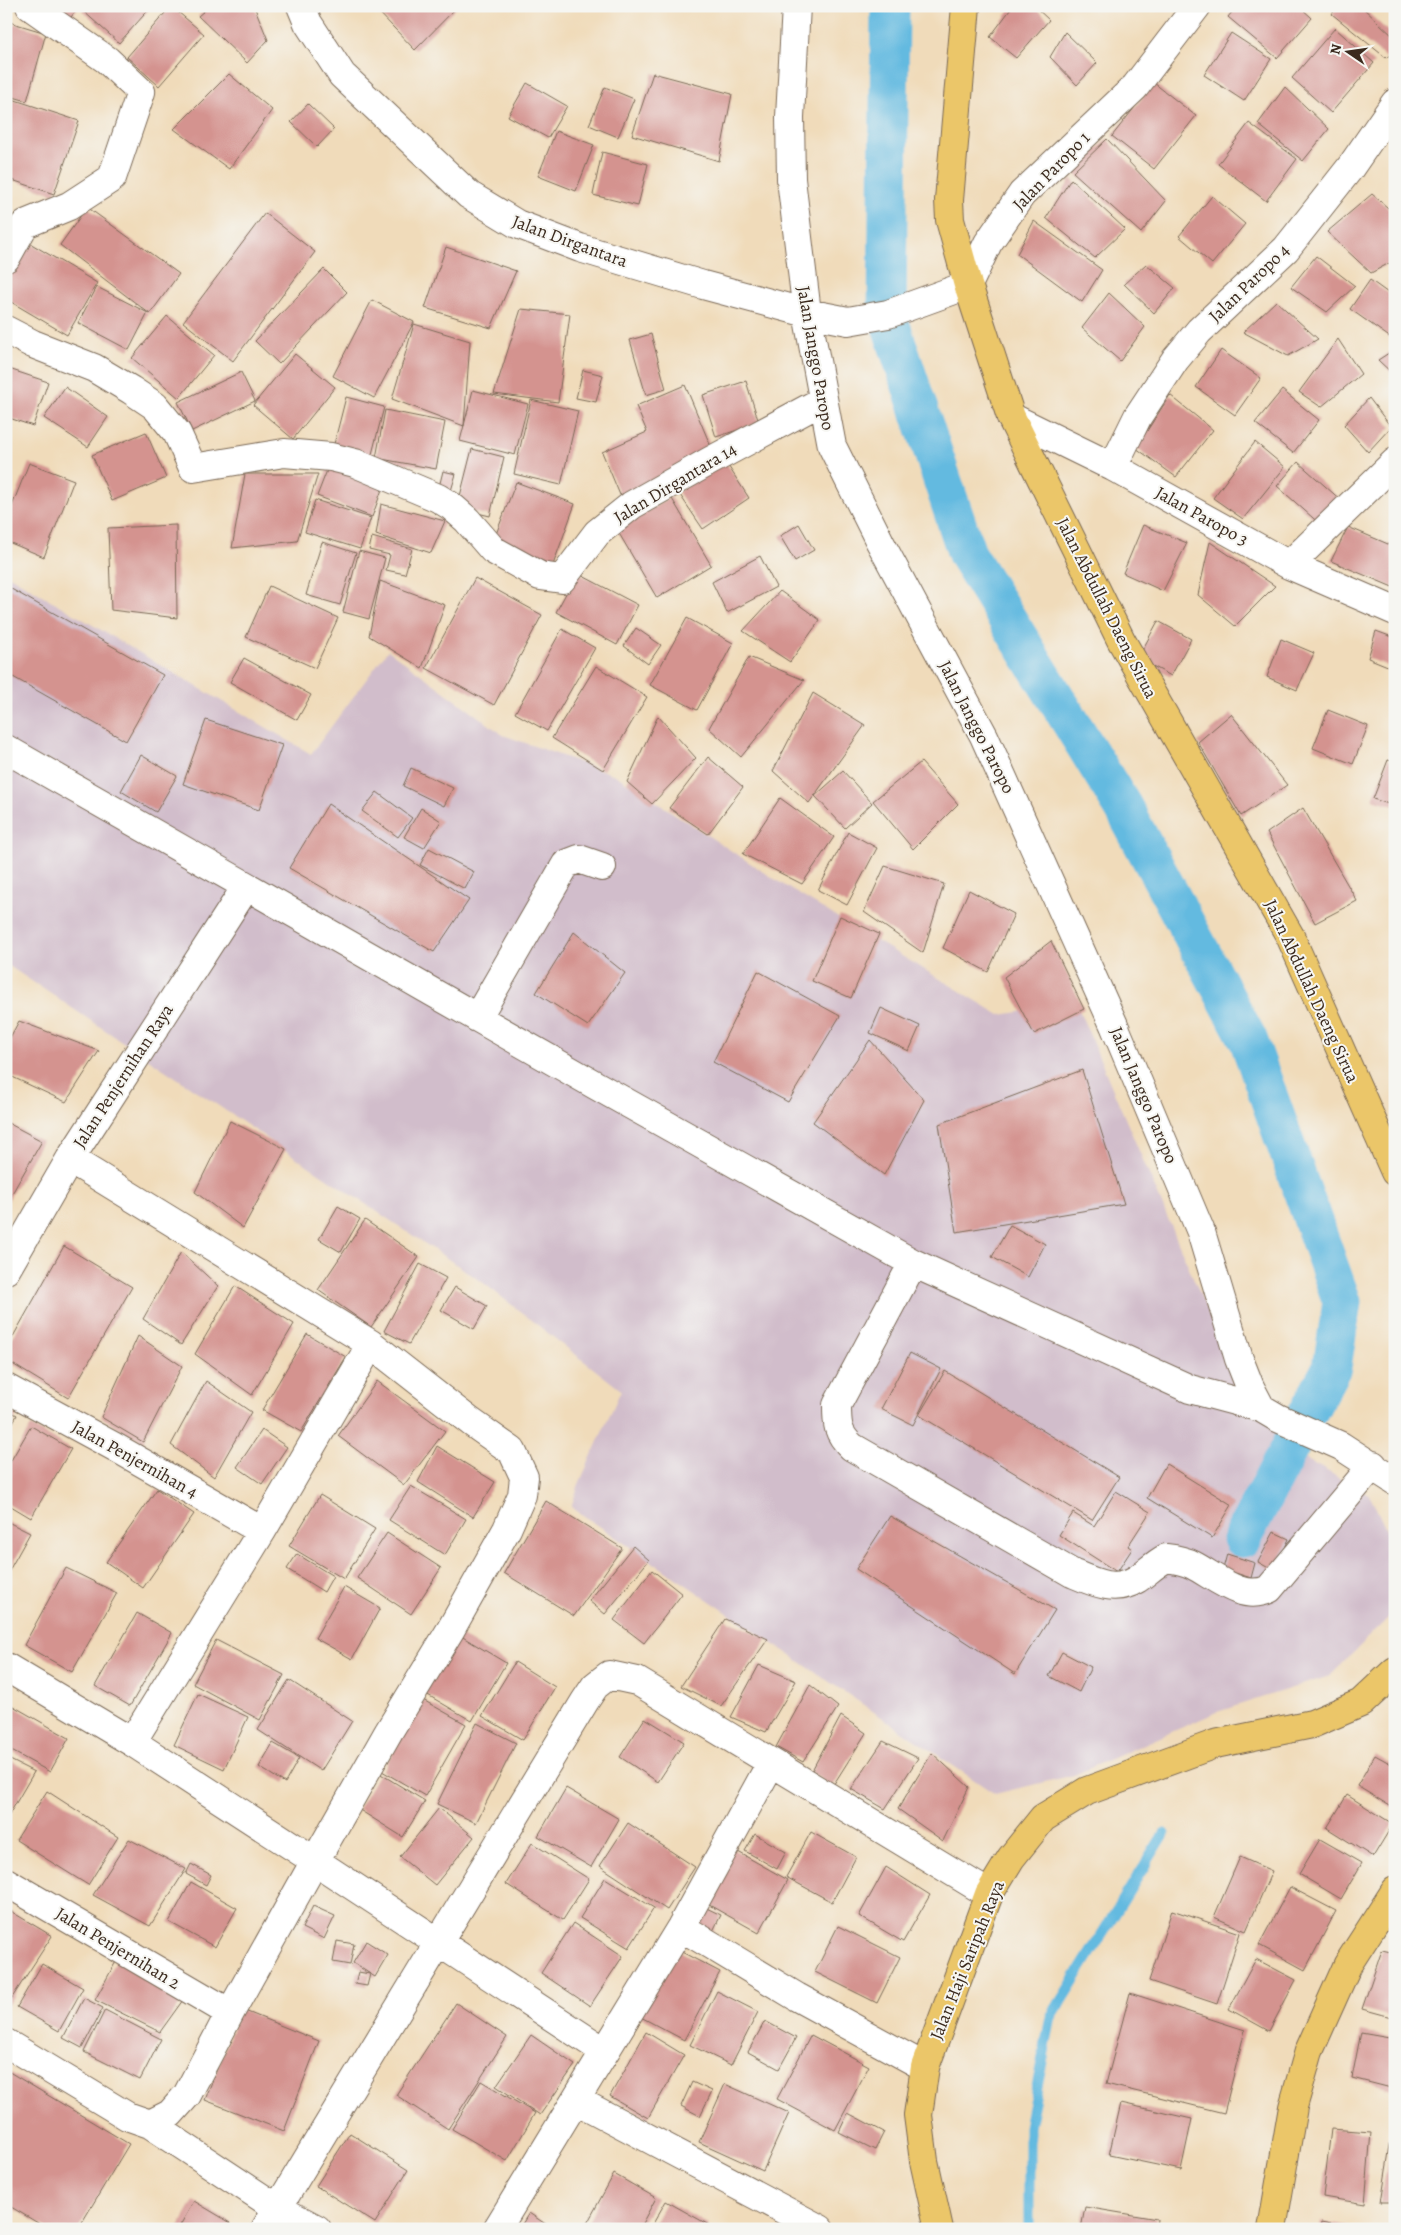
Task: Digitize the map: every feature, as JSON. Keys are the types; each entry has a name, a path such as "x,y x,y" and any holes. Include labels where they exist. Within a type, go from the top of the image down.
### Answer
{"main road":[{"name":"Jalan Abdullah Daeng Sirua","path":"966,6 949,200 950,220 968,286 1011,417 1120,640 1290,936 1395,1172"},
{"name":"Jalan Haji Saripah Raya","path":"939,2229 924,2161 918,2115 925,2067 989,1894 1011,1858 1043,1818 1087,1791 1215,1744 1312,1724 1361,1703 1395,1671"},
{"path":"1272,2229 1293,2107 1309,2051 1348,1964 1395,1891"}],"street":[{"path":"6,258 25,224 69,206 112,178 142,92 107,60 30,6"},
{"name":"Jalan Dirgantara","path":"300,6 308,23 342,75 469,195 517,224 580,248 807,313"},
{"name":"Jalan Janggo Paropo","path":"796,6 790,118 791,179 807,313 822,402 832,446 880,542 984,736 1114,1025 1200,1232 1239,1359 1250,1387 1270,1413"},
{"name":"Jalan Paropo 1","path":"968,286 988,243 1022,194 1135,86 1197,6"},
{"name":"Jalan Paropo 4","path":"1113,467 1138,416 1175,360 1199,330 1286,249 1350,168 1395,103"},
{"path":"807,313 848,321 888,314 968,286"},
{"name":"Jalan Dirgantara 14","path":"6,330 34,344 94,368 154,406 177,433 192,468 284,453 331,457 355,464 422,490 445,502 467,520 493,550 540,576 562,580 597,533 615,517 710,461 822,402"},
{"name":"Jalan Paropo 3","path":"1011,417 1113,467 1289,565 1395,611"},
{"path":"1289,565 1395,462"},
{"path":"6,749 477,1018 913,1263 1190,1389 1270,1413 1341,1446 1384,1473 1269,1589 1253,1594 1237,1590 1191,1564 1166,1558 1134,1580 1116,1585 1100,1586 1072,1573 852,1446 842,1438 837,1424 837,1405 913,1263"},
{"path":"477,1018 566,864 579,859 602,867"},
{"name":"Jalan Penjernihan Raya","path":"6,1270 70,1159 246,887"},
{"path":"70,1159 371,1344 470,1422 512,1451 524,1477 522,1495 507,1529 451,1629 388,1731 230,2013 187,2095 170,2114 150,2124"},
{"path":"132,1742 262,1531 371,1344"},
{"name":"Jalan Penjernihan 4","path":"6,1388 113,1446 262,1531"},
{"path":"6,1667 132,1742 604,2051"},
{"path":"271,2218 440,1942 584,1701 595,1686 609,1675 637,1681 989,1894"},
{"path":"497,2229 681,1927 771,1763"},
{"name":"Jalan Penjernihan 2","path":"6,1882 230,2013"},
{"path":"681,1927 797,1997 925,2067"},
{"path":"6,2043 126,2116 150,2124 271,2218 317,2229"},
{"path":"576,2100 820,2229"}],"shaded area":[{"path":"6,574 311,754 388,650 503,735 615,775 790,889 1000,1015 1076,1003 1210,1317 1289,1450 1370,1495 1395,1549 1395,1579 1389,1617 1330,1676 1217,1712 1074,1775 995,1794 571,1507 579,1484 621,1390 481,1281 6,964"}],"building":[{"path":"50,6 79,6 69,20"},
{"path":"85,6 152,6 119,43 82,10"},
{"path":"171,6 204,34 159,86 127,57"},
{"path":"210,6 254,6 268,40 247,63 198,16"},
{"path":"373,6 458,6 415,50"},
{"path":"1013,6 1034,6 1049,20 1016,58 990,37"},
{"path":"1237,6 1299,6 1312,18 1277,58 1228,17"},
{"path":"1338,6 1361,6 1395,38 1395,51 1386,58 1332,14"},
{"path":"6,21 46,33 27,101 6,95"},
{"path":"1335,28 1374,63 1331,113 1292,78"},
{"path":"1065,32 1097,63 1077,85 1050,57"},
{"path":"1231,33 1271,59 1244,101 1204,75"},
{"path":"653,73 732,94 719,161 632,135"},
{"path":"229,74 272,110 229,169 174,129"},
{"path":"527,83 567,106 548,138 508,116"},
{"path":"1154,83 1196,116 1154,169 1112,136"},
{"path":"605,87 634,99 618,137 589,125"},
{"path":"1285,87 1329,129 1303,161 1258,124"},
{"path":"6,97 79,121 54,194 6,178"},
{"path":"308,104 334,129 317,147 291,122"},
{"path":"1249,123 1297,159 1266,201 1218,164"},
{"path":"556,131 594,145 576,191 538,176"},
{"path":"1107,139 1166,201 1141,233 1073,172"},
{"path":"602,152 648,164 638,206 593,195"},
{"path":"1071,179 1125,229 1095,258 1046,218"},
{"path":"1372,194 1395,214 1395,260 1371,273 1327,232"},
{"path":"1212,196 1245,224 1212,264 1179,236"},
{"path":"87,207 179,274 150,314 60,245"},
{"path":"265,213 315,252 233,361 183,322"},
{"path":"1034,221 1102,270 1082,302 1017,254"},
{"path":"28,242 97,283 67,335 6,299 6,278"},
{"path":"446,247 516,271 491,328 425,308"},
{"path":"1316,256 1355,286 1327,312 1291,287"},
{"path":"1146,264 1175,288 1154,313 1124,284"},
{"path":"324,269 347,292 279,364 255,341"},
{"path":"1370,280 1395,298 1395,341 1350,309"},
{"path":"97,287 148,313 129,350 78,323"},
{"path":"1109,293 1145,327 1120,361 1082,328"},
{"path":"372,300 414,322 374,398 333,376"},
{"path":"1276,301 1318,339 1288,356 1243,332"},
{"path":"521,309 570,314 558,402 494,394"},
{"path":"167,316 214,355 179,398 132,358"},
{"path":"414,324 470,341 464,426 392,399"},
{"path":"651,334 666,389 646,395 630,340"},
{"path":"1338,339 1361,374 1321,407 1299,392"},
{"path":"1395,349 1395,376 1378,360"},
{"path":"1221,350 1261,378 1235,415 1196,387"},
{"path":"295,354 335,387 293,439 253,405"},
{"path":"6,368 48,382 33,426 6,417"},
{"path":"583,370 603,375 596,402 576,398"},
{"path":"241,372 255,401 192,431 178,402"},
{"path":"746,381 759,423 716,437 703,395"},
{"path":"685,385 714,454 620,495 602,452 647,432 636,406"},
{"path":"65,387 108,417 88,447 44,418"},
{"path":"473,390 528,404 515,455 460,441"},
{"path":"1282,390 1319,420 1293,453 1255,423"},
{"path":"1170,395 1213,430 1176,477 1136,448"},
{"path":"346,397 384,407 371,458 333,448"},
{"path":"1369,398 1391,427 1368,452 1344,425"},
{"path":"531,400 578,411 561,485 514,474"},
{"path":"385,410 445,422 436,469 376,458"},
{"path":"146,432 166,478 112,501 92,455"},
{"path":"1255,442 1285,467 1243,519 1213,498"},
{"path":"472,449 504,457 490,516 457,508"},
{"path":"331,460 385,481 372,517 317,496"},
{"path":"725,461 749,498 703,529 678,492"},
{"path":"1298,462 1343,502 1322,526 1277,486"},
{"path":"29,463 74,480 44,557 6,541 6,521"},
{"path":"443,471 456,474 450,494 438,491"},
{"path":"245,474 318,474 297,541 232,548"},
{"path":"516,482 575,504 553,565 493,542"},
{"path":"671,497 711,565 657,598 617,530"},
{"path":"315,500 371,518 360,549 305,532"},
{"path":"381,504 445,521 431,553 376,535"},
{"path":"799,524 814,550 795,561 780,536"},
{"path":"176,525 177,618 111,610 108,528"},
{"path":"1143,525 1187,543 1163,591 1123,573"},
{"path":"1348,527 1395,547 1395,588 1331,561"},
{"path":"372,537 412,549 405,574 386,570 390,555 369,550"},
{"path":"322,542 356,553 340,605 306,595"},
{"path":"1210,542 1275,586 1235,626 1198,595"},
{"path":"359,551 385,558 369,619 343,612"},
{"path":"760,556 776,587 727,613 712,582"},
{"path":"577,573 638,605 617,645 556,612"},
{"path":"475,578 542,615 494,705 426,668"},
{"path":"380,581 445,605 422,668 369,636"},
{"path":"6,586 163,675 126,741 6,673"},
{"path":"269,586 338,618 315,668 246,637"},
{"path":"780,591 820,620 790,662 743,631"},
{"path":"687,618 733,643 697,710 650,685"},
{"path":"1158,621 1191,639 1171,676 1138,658"},
{"path":"636,628 661,645 648,664 624,646"},
{"path":"562,629 595,648 547,731 515,713"},
{"path":"1376,631 1395,638 1395,669 1368,658"},
{"path":"1281,639 1314,653 1297,690 1267,677"},
{"path":"749,657 804,680 741,757 709,728"},
{"path":"244,658 311,695 297,720 230,682"},
{"path":"596,666 647,697 603,770 552,738"},
{"path":"813,693 865,725 809,803 773,771"},
{"path":"1328,710 1368,726 1353,764 1313,748"},
{"path":"1231,714 1287,785 1241,816 1198,742"},
{"path":"658,716 696,758 652,804 627,782"},
{"path":"206,720 282,745 259,810 183,784"},
{"path":"141,755 177,776 156,812 121,791"},
{"path":"708,757 743,787 708,834 669,808"},
{"path":"1388,760 1395,762 1395,806 1373,799"},
{"path":"921,762 958,804 913,849 873,801"},
{"path":"411,768 453,788 444,806 403,786"},
{"path":"843,771 872,803 845,828 815,796"},
{"path":"377,792 412,818 398,837 362,811"},
{"path":"780,798 834,837 802,884 743,854"},
{"path":"328,804 469,900 434,952 289,868"},
{"path":"421,808 441,821 424,848 404,837"},
{"path":"1303,808 1357,901 1315,923 1267,833"},
{"path":"848,832 877,848 847,905 818,890"},
{"path":"429,848 474,872 465,889 420,865"},
{"path":"885,866 944,884 923,953 864,912"},
{"path":"969,890 1014,914 988,972 943,948"},
{"path":"840,916 879,934 851,998 812,981"},
{"path":"574,932 625,973 588,1026 536,993"},
{"path":"1051,941 1084,1009 1034,1034 1004,977"},
{"path":"758,971 840,1016 788,1102 713,1062"},
{"path":"881,1008 920,1026 909,1051 870,1033"},
{"path":"19,1021 99,1051 66,1102 6,1074 6,1045"},
{"path":"870,1040 924,1100 884,1175 813,1122"},
{"path":"1082,1070 1124,1204 956,1232 939,1124"},
{"path":"230,1121 286,1149 243,1228 195,1192"},
{"path":"6,1122 42,1141 6,1204"},
{"path":"338,1206 360,1219 341,1252 319,1239"},
{"path":"365,1220 419,1257 371,1327 318,1290"},
{"path":"1010,1225 1045,1244 1028,1277 992,1257"},
{"path":"64,1246 132,1287 68,1398 6,1360 6,1349"},
{"path":"181,1252 218,1286 181,1345 143,1319"},
{"path":"420,1264 446,1278 409,1344 384,1331"},
{"path":"235,1286 294,1324 252,1395 195,1354"},
{"path":"455,1287 487,1306 474,1329 441,1310"},
{"path":"307,1334 346,1357 301,1432 262,1410"},
{"path":"138,1336 182,1366 143,1442 101,1417"},
{"path":"910,1353 941,1369 913,1425 881,1409"},
{"path":"945,1371 1119,1477 1092,1520 919,1415"},
{"path":"206,1381 251,1412 214,1477 171,1445"},
{"path":"377,1381 445,1431 404,1485 338,1436"},
{"path":"6,1409 17,1415 6,1435"},
{"path":"31,1426 71,1449 31,1518 6,1503 6,1469"},
{"path":"262,1430 287,1447 262,1484 237,1467"},
{"path":"437,1446 495,1482 473,1517 418,1482"},
{"path":"1166,1464 1232,1505 1212,1538 1147,1498"},
{"path":"411,1486 466,1519 445,1555 389,1520"},
{"path":"157,1489 194,1514 143,1588 106,1562"},
{"path":"1116,1491 1150,1512 1128,1546 1132,1549 1117,1572 1059,1535 1073,1513 1094,1526"},
{"path":"320,1495 375,1529 344,1579 289,1546"},
{"path":"546,1501 622,1548 574,1616 504,1573"},
{"path":"890,1516 1055,1610 1015,1674 856,1569"},
{"path":"6,1521 30,1533 6,1576"},
{"path":"1274,1532 1289,1539 1274,1571 1258,1562"},
{"path":"387,1533 441,1568 411,1614 357,1578"},
{"path":"633,1546 649,1560 605,1614 589,1601"},
{"path":"297,1554 333,1576 324,1592 287,1569"},
{"path":"1227,1554 1255,1563 1251,1578 1223,1569"},
{"path":"66,1568 117,1593 72,1672 24,1645"},
{"path":"652,1570 682,1594 644,1643 614,1620"},
{"path":"344,1587 380,1608 352,1659 315,1638"},
{"path":"137,1613 172,1633 130,1706 95,1686"},
{"path":"725,1619 768,1639 721,1706 681,1686"},
{"path":"456,1633 506,1663 472,1721 421,1691"},
{"path":"216,1640 284,1675 260,1720 193,1684"},
{"path":"1062,1652 1091,1667 1079,1692 1049,1676"},
{"path":"515,1662 555,1687 523,1740 482,1716"},
{"path":"759,1665 796,1681 766,1732 731,1717"},
{"path":"289,1680 352,1721 321,1771 258,1730"},
{"path":"810,1685 838,1707 803,1762 776,1747"},
{"path":"198,1694 248,1717 224,1769 174,1745"},
{"path":"423,1700 466,1724 425,1796 382,1771"},
{"path":"6,1702 69,1738 50,1772 6,1748"},
{"path":"841,1716 866,1733 832,1787 811,1772"},
{"path":"645,1718 684,1742 658,1782 620,1757"},
{"path":"477,1723 516,1743 476,1823 437,1804"},
{"path":"883,1741 918,1758 885,1809 851,1789"},
{"path":"273,1743 299,1758 285,1783 259,1767"},
{"path":"932,1753 969,1787 943,1841 898,1809"},
{"path":"1375,1755 1395,1766 1395,1809 1357,1786"},
{"path":"6,1758 34,1772 6,1820"},
{"path":"379,1773 425,1801 403,1837 358,1809"},
{"path":"566,1788 619,1819 591,1867 538,1836"},
{"path":"47,1791 118,1837 88,1885 16,1840"},
{"path":"1347,1795 1393,1824 1373,1857 1327,1828"},
{"path":"439,1808 474,1837 435,1885 400,1857"},
{"path":"628,1823 695,1867 667,1910 600,1866"},
{"path":"811,1832 856,1857 832,1902 786,1877"},
{"path":"755,1834 786,1852 777,1869 745,1851"},
{"path":"129,1839 186,1869 150,1926 93,1895"},
{"path":"1320,1839 1362,1863 1341,1899 1299,1874"},
{"path":"532,1843 589,1879 563,1920 506,1884"},
{"path":"731,1848 788,1880 759,1933 702,1901"},
{"path":"1240,1857 1272,1871 1246,1931 1214,1917"},
{"path":"191,1864 211,1875 206,1885 186,1874"},
{"path":"886,1867 930,1895 903,1942 859,1916"},
{"path":"605,1878 654,1908 629,1948 580,1918"},
{"path":"191,1882 237,1908 215,1947 169,1922"},
{"path":"1290,1887 1336,1911 1305,1970 1259,1945"},
{"path":"696,1903 721,1915 713,1931 689,1918"},
{"path":"313,1906 335,1916 324,1939 302,1928"},
{"path":"7,1909 52,1936 6,2007 6,1911"},
{"path":"1172,1910 1240,1933 1217,2004 1149,1981"},
{"path":"573,1923 623,1956 590,2006 541,1973"},
{"path":"838,1926 900,1957 877,2003 815,1972"},
{"path":"337,1941 354,1944 350,1965 333,1962"},
{"path":"366,1941 388,1955 375,1977 353,1963"},
{"path":"672,1947 720,1972 684,2040 637,2015"},
{"path":"1382,1950 1395,1953 1395,2018 1362,2009"},
{"path":"119,1956 188,1993 160,2032 95,2000"},
{"path":"1256,1959 1296,1980 1269,2031 1229,2009"},
{"path":"42,1964 83,1988 59,2031 17,2007"},
{"path":"358,1972 370,1974 367,1986 355,1984"},
{"path":"717,1991 758,2012 731,2065 690,2045"},
{"path":"1130,1993 1245,2030 1224,2113 1106,2084"},
{"path":"84,1998 103,2008 82,2048 63,2038"},
{"path":"456,2003 507,2037 448,2129 396,2095"},
{"path":"240,2009 319,2041 284,2131 205,2100"},
{"path":"105,2010 161,2039 140,2080 84,2052"},
{"path":"765,2021 796,2038 779,2069 748,2052"},
{"path":"646,2032 684,2055 648,2118 610,2096"},
{"path":"1361,2032 1395,2038 1395,2089 1352,2078"},
{"path":"531,2035 575,2065 540,2115 496,2086"},
{"path":"811,2035 869,2066 835,2130 777,2099"},
{"path":"6,2070 129,2144 78,2229 48,2229 6,2204"},
{"path":"481,2081 535,2113 507,2161 452,2129"},
{"path":"692,2082 712,2091 700,2116 681,2106"},
{"path":"725,2084 789,2113 763,2171 699,2142"},
{"path":"1121,2103 1192,2119 1181,2170 1109,2155"},
{"path":"848,2113 884,2132 875,2150 839,2132"},
{"path":"1331,2129 1371,2132 1365,2204 1323,2197"},
{"path":"350,2133 408,2170 375,2223 316,2186"},
{"path":"1392,2133 1395,2133 1395,2202 1381,2202"},
{"path":"614,2174 656,2198 639,2229 584,2229"},
{"path":"194,2201 231,2223 228,2229 178,2229"},
{"path":"666,2201 709,2225 706,2229 650,2229"},
{"path":"1085,2207 1157,2219 1156,2229 1081,2229"},
{"path":"529,2213 553,2229 519,2229"},
{"path":"1321,2222 1352,2228 1352,2229 1320,2229"}],"waterway":[{"path":"890,6 887,314 967,554 1123,807 1248,1039 1342,1302 1332,1367 1242,1538"},
{"path":"1029,2229 1029,2127 1051,2017 1164,1834"}]}
